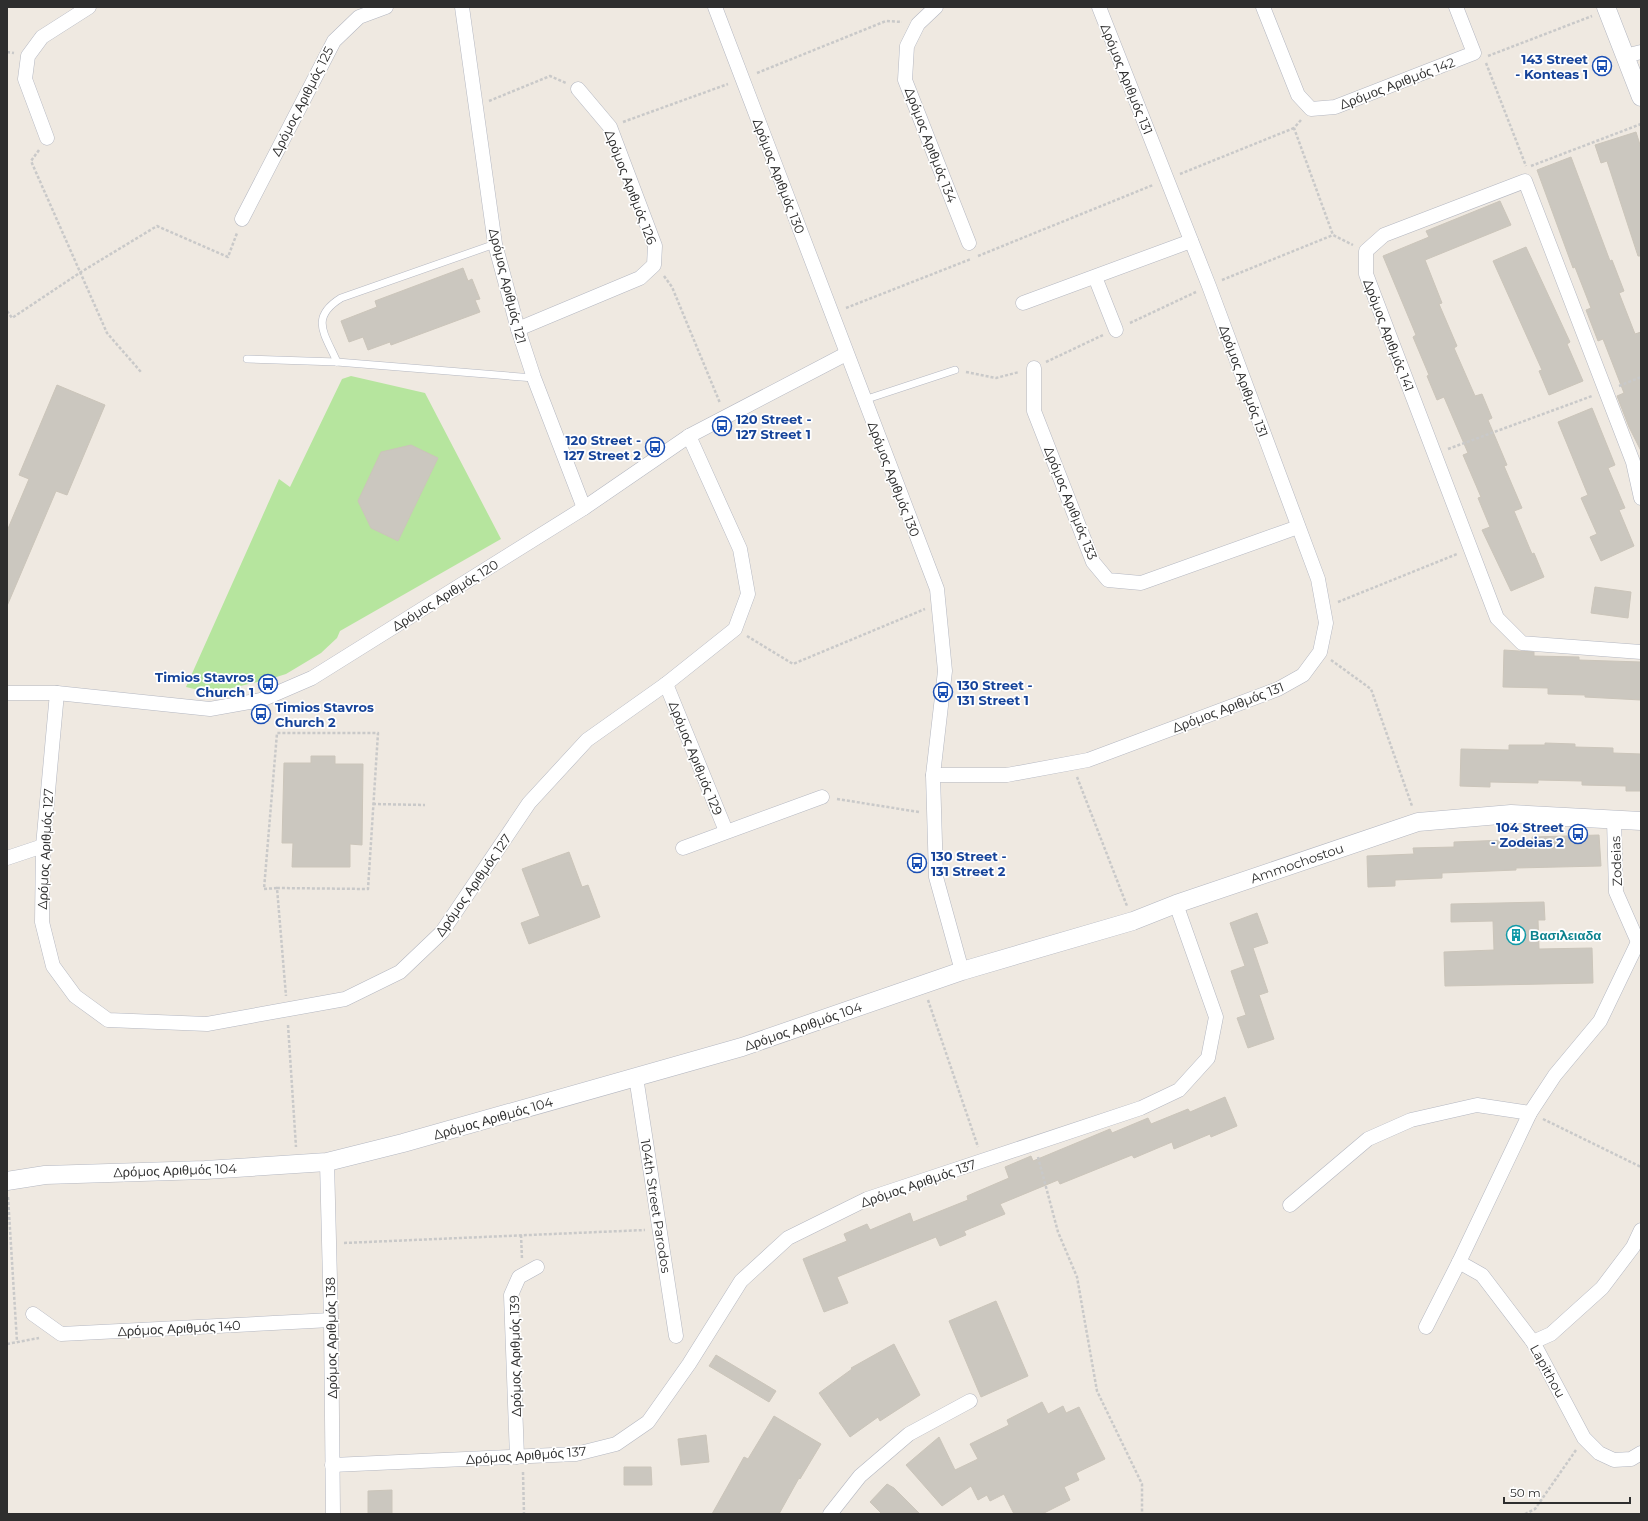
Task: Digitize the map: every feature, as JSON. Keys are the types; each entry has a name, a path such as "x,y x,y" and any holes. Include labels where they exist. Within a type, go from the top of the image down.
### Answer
{"street":[{"path":"47,138 25,79 28,56 42,37 89,7"},
{"name":"Δρόμος Αριθμός 125","path":"242,219 334,41 359,17 386,7"},
{"name":"Δρόμος Αριθμός 121","path":"462,7 495,244 518,329 534,378 584,508"},
{"name":"Δρόμος Αριθμός 130","path":"714,7 937,589 945,672 933,775 936,877 962,971"},
{"name":"Δρόμος Αριθμός 134","path":"936,7 918,24 907,46 905,80 969,243"},
{"name":"Δρόμος Αριθμός 131","path":"933,775 1008,776 1088,760 1278,689 1303,675 1320,652 1326,623 1318,579 1191,241 1099,7"},
{"path":"1263,7 1298,95 1311,109"},
{"name":"Δρόμος Αριθμός 142","path":"1311,109 1335,107 1474,53 1456,7"},
{"path":"1607,9 1633,54 1641,97"},
{"name":"Δρόμος Αριθμός 126","path":"578,89 610,127 655,246 654,265"},
{"path":"1366,251 1384,235 1525,181 1633,462 1641,498"},
{"path":"1024,303 1191,241"},
{"name":"Δρόμος Αριθμός 141","path":"1366,251 1366,274 1497,618 1522,643 1641,652"},
{"path":"518,329 640,278 654,265"},
{"path":"1095,277 1116,330"},
{"name":"Δρόμος Αριθμός 120","path":"7,693 57,693 210,709 260,700 312,678 584,508 689,436 846,354"},
{"name":"Δρόμος Αριθμός 133","path":"1034,368 1034,411 1094,562 1108,580 1141,583 1298,527"},
{"path":"689,436 740,549 748,594 735,629"},
{"name":"Δρόμος Αριθμός 127","path":"57,693 43,846 42,922 53,966 76,996 108,1020 207,1024 345,999 400,972 442,932 528,803 588,740 666,684 735,629"},
{"name":"Δρόμος Αριθμός 129","path":"666,684 726,832"},
{"name":"Δρόμος Αριθμός 129","path":"683,848 822,797"},
{"name":"Ammochostou","path":"962,971 1133,921 1176,904 1418,822 1511,814 1641,821"},
{"name":"Zodeias","path":"1614,820 1616,892 1639,943"},
{"path":"7,858 43,846"},
{"name":"Δρόμος Αριθμός 137","path":"332,1465 576,1454 616,1444 648,1422 689,1364 741,1281 788,1238 867,1199 1141,1108 1179,1090 1208,1058 1216,1017 1176,904"},
{"path":"1426,1327 1459,1262 1530,1113 1555,1075 1600,1021 1639,943"},
{"name":"Δρόμος Αριθμός 104","path":"7,1181 46,1175 205,1170 327,1162 403,1143 742,1047 962,971"},
{"name":"104th Street Parodos","path":"636,1077 676,1336"},
{"path":"1290,1205 1368,1139 1411,1120 1478,1105 1530,1113"},
{"name":"Δρόμος Αριθμός 138","path":"327,1162 332,1320 333,1514"},
{"path":"1533,1342 1551,1334 1602,1288 1633,1246 1641,1230"},
{"name":"Lapithou","path":"1459,1262 1482,1275 1533,1342 1584,1438 1599,1453 1614,1460 1631,1459 1641,1453"},
{"name":"Δρόμος Αριθμός 139","path":"520,1457 511,1295 519,1277 538,1267"},
{"path":"33,1314 61,1334"},
{"name":"Δρόμος Αριθμός 140","path":"61,1334 332,1320"},
{"path":"830,1514 860,1476 909,1434 970,1401"}],"lane":[{"path":"337,362 321,325 323,314 329,305 341,298 495,244"},
{"path":"247,359 337,362 534,378"},
{"path":"864,400 955,370"}],"path":[{"path":"1607,9 1484,58 1526,168 1641,124"},
{"path":"610,127 742,79 886,21 918,24"},
{"path":"476,106 550,76 578,89"},
{"path":"831,314 1294,128 1311,109"},
{"path":"1294,128 1333,235 1366,251"},
{"path":"47,138 31,161 107,333 141,372"},
{"path":"7,311 12,318 81,272 157,226 228,257 242,219"},
{"path":"955,370 996,378 1034,368 1208,286 1333,235"},
{"path":"654,265 672,287 726,417"},
{"path":"1435,454 1606,391 1641,376"},
{"path":"1323,608 1471,548"},
{"path":"735,629 793,664 938,604"},
{"path":"1320,652 1371,689 1418,822"},
{"path":"277,733 378,733 368,889 277,888 264,889 277,733"},
{"path":"1072,763 1133,921"},
{"path":"822,797 934,814"},
{"path":"373,804 425,805"},
{"path":"277,888 297,1164"},
{"path":"923,984 983,1160"},
{"path":"1530,1113 1641,1167"},
{"path":"1035,1144 1058,1232 1077,1277 1097,1392 1142,1484 1142,1514"},
{"path":"7,1181 17,1342"},
{"path":"329,1244 659,1229"},
{"path":"521,1235 523,1275"},
{"path":"7,1344 61,1334"},
{"path":"1525,1514 1534,1509 1584,1438"},
{"path":"520,1457 524,1514"}],"green space":[{"path":"351,376 425,393 501,539 340,631 337,638 321,653 286,674 224,690 207,692 186,687 279,479 290,487 342,379"}],"building":[{"path":"1636,132 1641,148 1641,256 1638,256 1607,161 1601,163 1595,145"},
{"path":"1571,157 1610,261 1612,260 1624,291 1619,293 1635,334 1641,332 1641,451 1629,427 1617,396 1624,393 1603,339 1598,341 1586,310 1591,308 1575,267 1573,268 1537,170"},
{"path":"1500,201 1511,225 1425,260 1442,303 1439,304 1457,346 1454,348 1475,396 1482,394 1492,418 1488,420 1507,465 1504,466 1522,508 1514,511 1532,554 1534,553 1544,577 1511,591 1482,530 1490,527 1478,498 1481,497 1463,455 1468,453 1444,397 1437,400 1427,376 1429,375 1413,337 1416,335 1383,256 1429,237 1426,231"},
{"path":"1526,247 1570,342 1567,344 1583,381 1549,395 1539,371 1542,370 1493,261"},
{"path":"463,268 468,281 472,279 480,299 475,300 480,312 391,345 390,342 368,350 363,337 349,342 341,321 377,307 375,301"},
{"path":"57,385 105,405 67,495 56,491 7,606 7,531 29,479 19,475"},
{"path":"1592,408 1615,465 1608,468 1625,508 1619,510 1634,546 1601,561 1590,537 1597,534 1581,498 1588,495 1558,422"},
{"path":"411,445 438,458 398,541 371,528 358,501 381,452"},
{"path":"1595,587 1631,592 1628,618 1591,613"},
{"path":"1504,650 1534,652 1534,656 1579,657 1579,660 1641,662 1641,700 1585,697 1585,695 1548,694 1548,688 1503,687"},
{"path":"1545,743 1575,744 1575,747 1613,748 1613,753 1641,754 1641,791 1626,791 1626,786 1582,785 1582,781 1538,780 1538,783 1490,782 1490,787 1460,786 1461,749 1509,750 1509,745 1545,745"},
{"path":"311,756 335,756 335,764 363,764 362,845 350,844 350,867 292,867 293,843 282,843 284,763 311,763"},
{"path":"1599,835 1601,866 1516,868 1516,870 1442,873 1442,878 1395,880 1395,886 1368,887 1367,856 1414,854 1413,848 1454,847 1454,842 1532,839 1532,837"},
{"path":"569,852 582,887 588,885 600,917 529,944 521,923 540,916 522,869"},
{"name":"Βασιλειαδα","path":"1544,902 1545,920 1538,920 1539,949 1592,948 1593,983 1445,986 1444,952 1494,950 1493,921 1451,922 1451,904"},
{"path":"1257,913 1268,943 1253,948 1268,992 1259,995 1274,1039 1248,1048 1237,1018 1246,1015 1231,971 1245,966 1230,923"},
{"path":"1225,1097 1237,1126 1211,1137 1210,1134 1174,1149 1172,1142 1134,1158 1132,1155 1060,1184 1058,1180 1000,1204 1005,1214 964,1231 966,1235 940,1246 936,1237 837,1277 848,1303 824,1312 803,1259 847,1241 844,1234 867,1224 870,1230 910,1213 913,1222 968,1200 967,1196 1009,1178 1005,1167 1031,1156 1033,1161 1110,1129 1112,1133 1148,1118 1151,1124 1188,1109 1190,1112"},
{"path":"996,1301 1028,1376 981,1397 949,1321"},
{"path":"894,1344 920,1395 880,1421 878,1417 850,1437 819,1393 852,1369 851,1368"},
{"path":"716,1355 776,1391 769,1402 709,1366"},
{"path":"1042,1402 1048,1414 1063,1406 1066,1413 1079,1407 1105,1459 1076,1473 1079,1480 1064,1487 1070,1500 1042,1514 1014,1514 1004,1494 990,1501 987,1495 978,1500 971,1486 942,1506 906,1465 939,1437 955,1470 978,1459 970,1444 1009,1425 1007,1420"},
{"path":"774,1416 821,1444 800,1479 799,1478 779,1514 712,1514 744,1457 748,1459"},
{"path":"706,1435 709,1462 681,1465 678,1439"},
{"path":"624,1467 651,1467 652,1485 624,1485"},
{"path":"887,1484 894,1488 920,1514 882,1514 870,1502"},
{"path":"392,1490 392,1514 368,1514 368,1491"}],"place":[{"name":"143 Street - Konteas 1","path":"1602,66"},
{"name":"120 Street - 127 Street 1","path":"722,426"},
{"name":"120 Street - 127 Street 2","path":"655,447"},
{"name":"Timios Stavros Church 1","path":"268,684"},
{"name":"130 Street - 131 Street 1","path":"943,692"},
{"name":"Timios Stavros Church 2","path":"261,714"},
{"name":"104 Street - Zodeias 2","path":"1578,834"},
{"name":"130 Street - 131 Street 2","path":"917,863"},
{"name":"Βασιλειαδα","path":"1516,935"}]}
